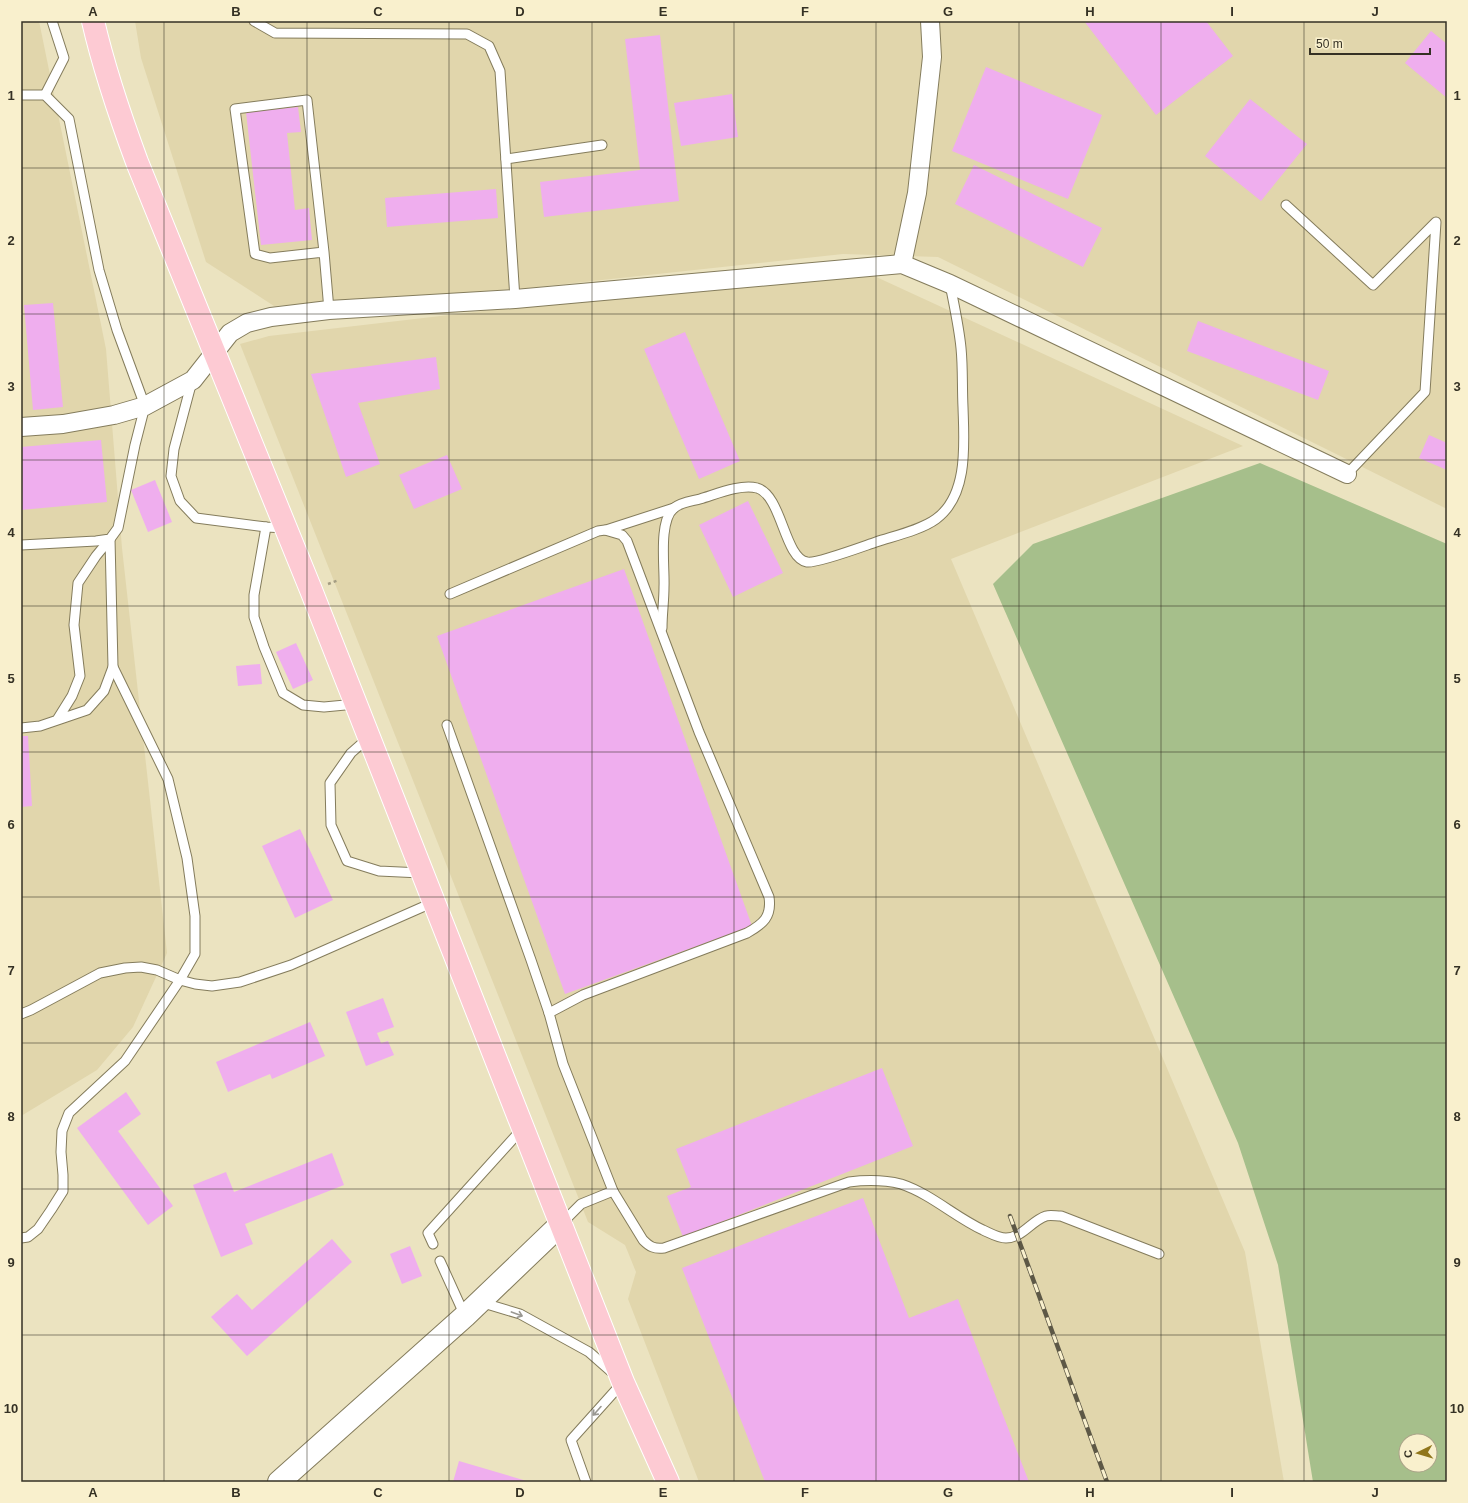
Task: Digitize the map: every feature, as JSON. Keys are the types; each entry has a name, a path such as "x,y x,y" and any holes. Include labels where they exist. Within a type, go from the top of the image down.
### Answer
{"main road":[{"path":"93,21 117,107 137,162 215,351 276,527 356,704 623,1382 668,1482"},
{"path":"623,1382 652,1482"}],"street":[{"path":"902,264 918,185 932,57 930,21"},
{"path":"21,427 62,424 107,417 145,406 193,380 230,333 247,322 271,317 329,310 515,299 902,264 950,284 1347,474"},
{"path":"279,1482 472,1309 561,1224"}],"lane":[{"path":"45,95 64,58 52,21"},
{"path":"254,21 275,33 467,34 489,46 500,71 515,299"},
{"path":"21,95 45,95 69,119 99,270 117,330 145,406 135,445 118,528 96,556 78,583 74,625 80,676 72,696 56,720"},
{"path":"324,252 270,258 255,254 235,109 307,100 324,252 329,310"},
{"path":"506,159 602,145"},
{"path":"1286,205 1373,285 1436,222 1425,392 1347,474"},
{"path":"450,594 598,532 686,503 738,488 758,488 765,492 772,502 794,550 800,559 808,563 916,529 936,519 948,507 956,492 962,470 964,450 961,349 950,284"},
{"path":"193,380 174,449 171,476 180,501 196,518 276,527 254,594 254,617 264,647 283,693 303,705 324,707 356,704"},
{"path":"662,634 664,532 667,519 674,508"},
{"path":"549,1013 583,995 747,933 762,924 767,917 770,908 769,897 699,732 627,541 622,535 605,530"},
{"path":"21,545 110,539"},
{"path":"21,728 40,726 88,710 104,691 113,667 110,539"},
{"path":"21,1238 28,1237 38,1229 63,1191 61,1152 62,1131 69,1113 125,1061 180,980 195,954 195,916 187,858 168,779 113,667"},
{"path":"447,725 529,952 549,1013 563,1064 613,1191 643,1240 650,1247 655,1249 664,1248 849,1182 866,1180 900,1184 928,1197 968,1223 995,1236 1006,1238 1017,1236 1034,1222 1047,1216 1061,1216 1159,1254"},
{"path":"369,737 351,754 330,783 331,825 347,861 379,871 423,873"},
{"path":"21,1014 32,1010 100,973 125,968 141,967 157,970 180,980 195,984 212,986 240,982 291,965 434,902"},
{"path":"433,1244 428,1233 523,1128"},
{"path":"561,1224 581,1204 613,1191"},
{"path":"440,1261 472,1309 520,1314 589,1352 623,1382 571,1440 586,1482"}],"shaded area":[{"path":"21,21 39,21 106,349 122,548 167,953 133,1027 97,1070 21,1116"},
{"path":"135,21 1447,21 1447,509 938,257 843,254 528,288 274,306 206,262 141,58"},
{"path":"872,275 1243,446 951,559 1245,1252 1284,1482 699,1482 628,1299 636,1272 625,1245 588,1222 240,344 269,336 509,308"}],"green space":[{"path":"1260,463 1447,544 1447,1482 1313,1482 1278,1265 1238,1143 993,584 1033,544"}],"building":[{"path":"1084,21 1206,21 1233,56 1156,115"},
{"path":"1431,31 1447,44 1447,98 1405,63"},
{"path":"660,35 679,201 544,217 540,182 640,170 625,39"},
{"path":"986,67 1102,115 1068,199 952,151"},
{"path":"732,94 738,137 681,146 674,103"},
{"path":"1250,99 1307,144 1261,201 1205,156"},
{"path":"298,107 301,132 287,133 295,210 309,208 312,240 261,245 246,112"},
{"path":"974,165 1102,228 1083,267 955,204"},
{"path":"496,189 498,218 387,227 385,198"},
{"path":"53,303 63,407 33,410 24,305"},
{"path":"1198,321 1329,371 1318,400 1187,351"},
{"path":"685,332 740,461 699,479 644,349"},
{"path":"436,357 440,389 358,403 380,464 346,477 311,374"},
{"path":"1429,435 1447,443 1447,470 1419,458"},
{"path":"101,440 107,502 21,510 21,447"},
{"path":"447,455 462,489 414,509 399,475"},
{"path":"155,480 172,522 148,532 131,490"},
{"path":"748,501 783,573 733,597 699,525"},
{"path":"624,569 752,926 565,994 437,636"},
{"path":"296,643 313,680 293,689 276,652"},
{"path":"260,664 262,684 238,686 236,666"},
{"path":"21,736 28,736 32,806 21,807"},
{"path":"300,829 333,900 295,918 262,846"},
{"path":"383,998 394,1027 377,1033 381,1043 388,1041 394,1055 366,1066 346,1012"},
{"path":"310,1022 325,1056 272,1079 270,1074 228,1092 216,1062"},
{"path":"882,1068 913,1146 683,1237 667,1196 691,1187 676,1149"},
{"path":"126,1092 141,1114 118,1131 173,1206 148,1225 77,1128"},
{"path":"332,1153 344,1185 245,1224 253,1244 221,1257 193,1185 226,1172 234,1192"},
{"path":"863,1198 909,1318 958,1299 1029,1482 765,1482 682,1268"},
{"path":"332,1239 352,1262 247,1356 211,1317 237,1294 252,1310"},
{"path":"410,1246 422,1276 402,1284 390,1254"},
{"path":"459,1461 530,1482 453,1482"}],"railway":[{"path":"1010,1216 1107,1482"}]}
